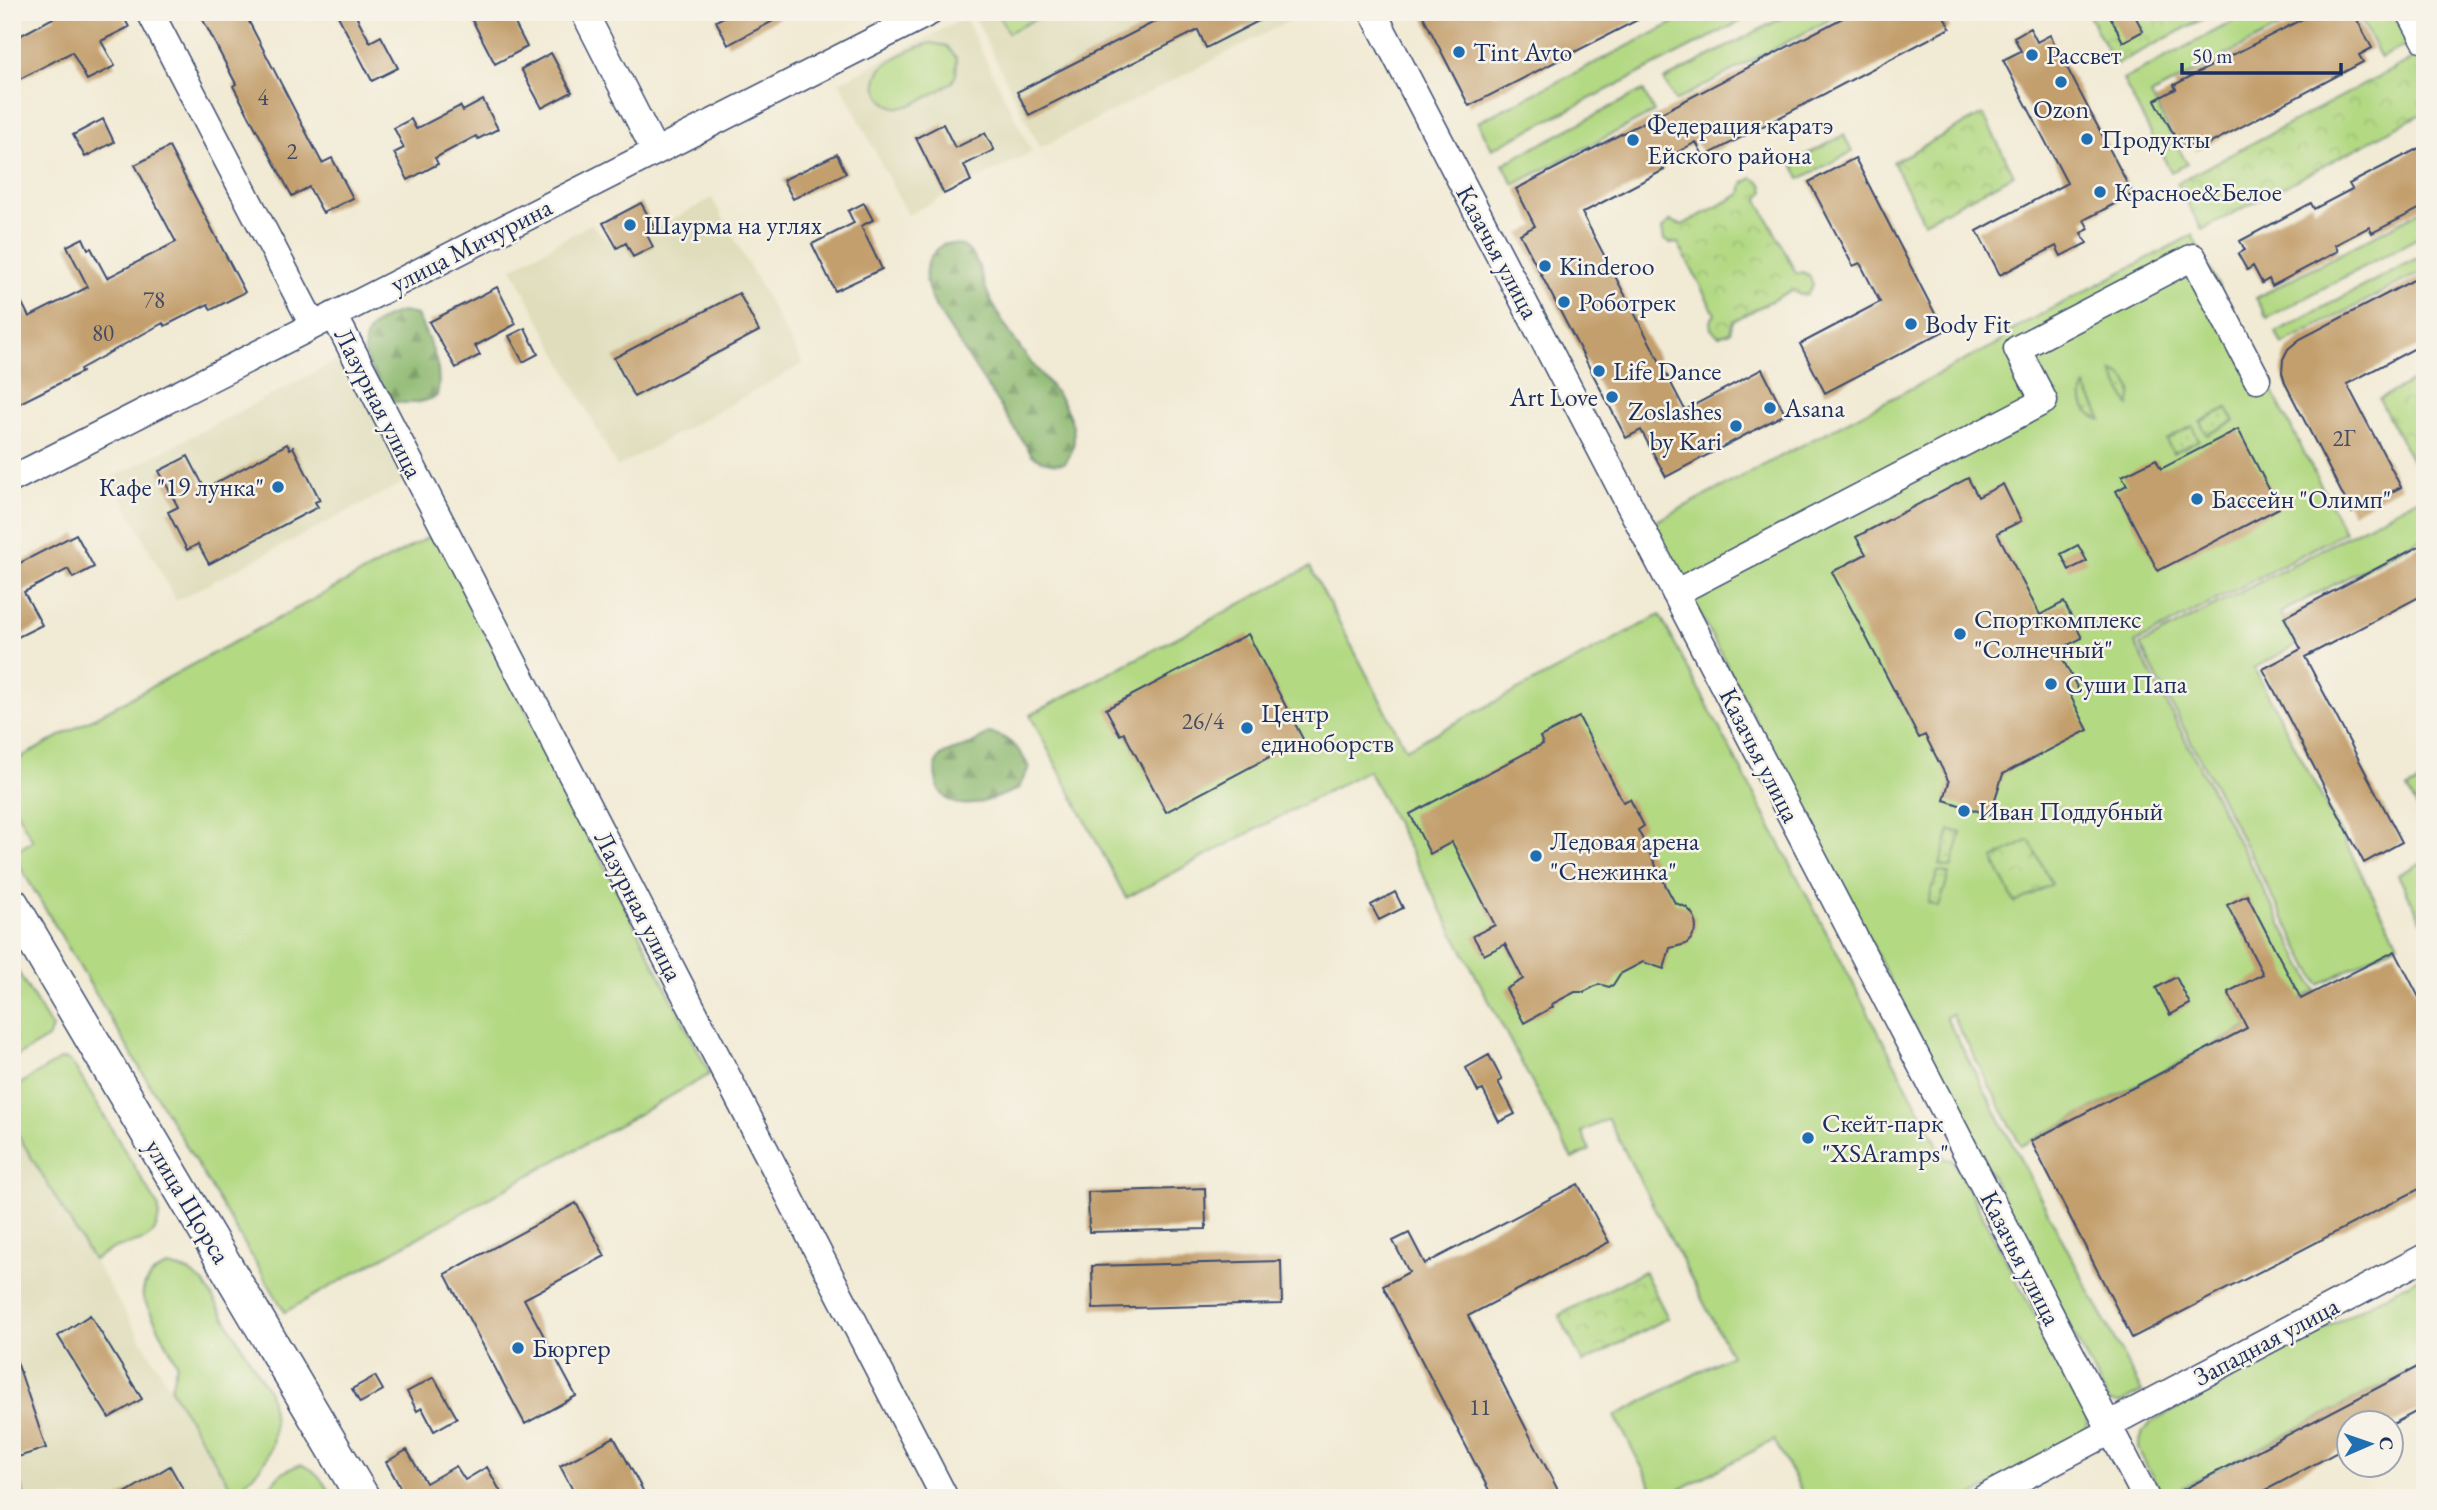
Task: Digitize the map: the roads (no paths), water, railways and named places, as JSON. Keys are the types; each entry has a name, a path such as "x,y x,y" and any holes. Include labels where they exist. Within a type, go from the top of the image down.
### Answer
{"main road":[{"name":"улица Щорса","path":"12,904 363,1498"}],"street":[{"name":"Лазурная улица","path":"150,12 323,320 945,1498"},
{"path":"584,12 656,152"},
{"name":"улица Мичурина","path":"12,478 930,12"},
{"name":"Казачья улица","path":"1373,12 2146,1498"},
{"path":"2410,12 2425,40"},
{"path":"1675,593 2044,401 2017,349 2193,257 2257,379"},
{"name":"Западная улица","path":"1984,1498 2425,1257"}],"place":[{"name":"Tint Avto","path":"1459,52"},
{"name":"Рассвет","path":"2032,55"},
{"name":"Ozon","path":"2061,82"},
{"name":"Продукты","path":"2087,139"},
{"name":"Федерация каратэ Ейского района","path":"1633,140"},
{"name":"Красное&Белое","path":"2100,192"},
{"name":"Шаурма на углях","path":"630,225"},
{"name":"Kinderoo","path":"1545,266"},
{"name":"Роботрек","path":"1564,302"},
{"name":"Body Fit","path":"1911,324"},
{"name":"Life Dance","path":"1599,371"},
{"name":"Art Love","path":"1612,397"},
{"name":"Asana","path":"1770,408"},
{"name":"Zoslashes by Kari","path":"1736,426"},
{"name":"Кафе \"19 лунка\"","path":"278,487"},
{"name":"Бассейн \"Олимп\"","path":"2197,499"},
{"name":"Спорткомплекс \"Солнечный\"","path":"1960,634"},
{"name":"Суши Папа","path":"2051,684"},
{"name":"Центр единоборств","path":"1247,728"},
{"name":"Иван Поддубный","path":"1964,811"},
{"name":"Ледовая арена \"Снежинка\"","path":"1536,856"},
{"name":"Скейт-парк \"XSAramps\"","path":"1808,1138"},
{"name":"Бюргер","path":"518,1348"}]}
